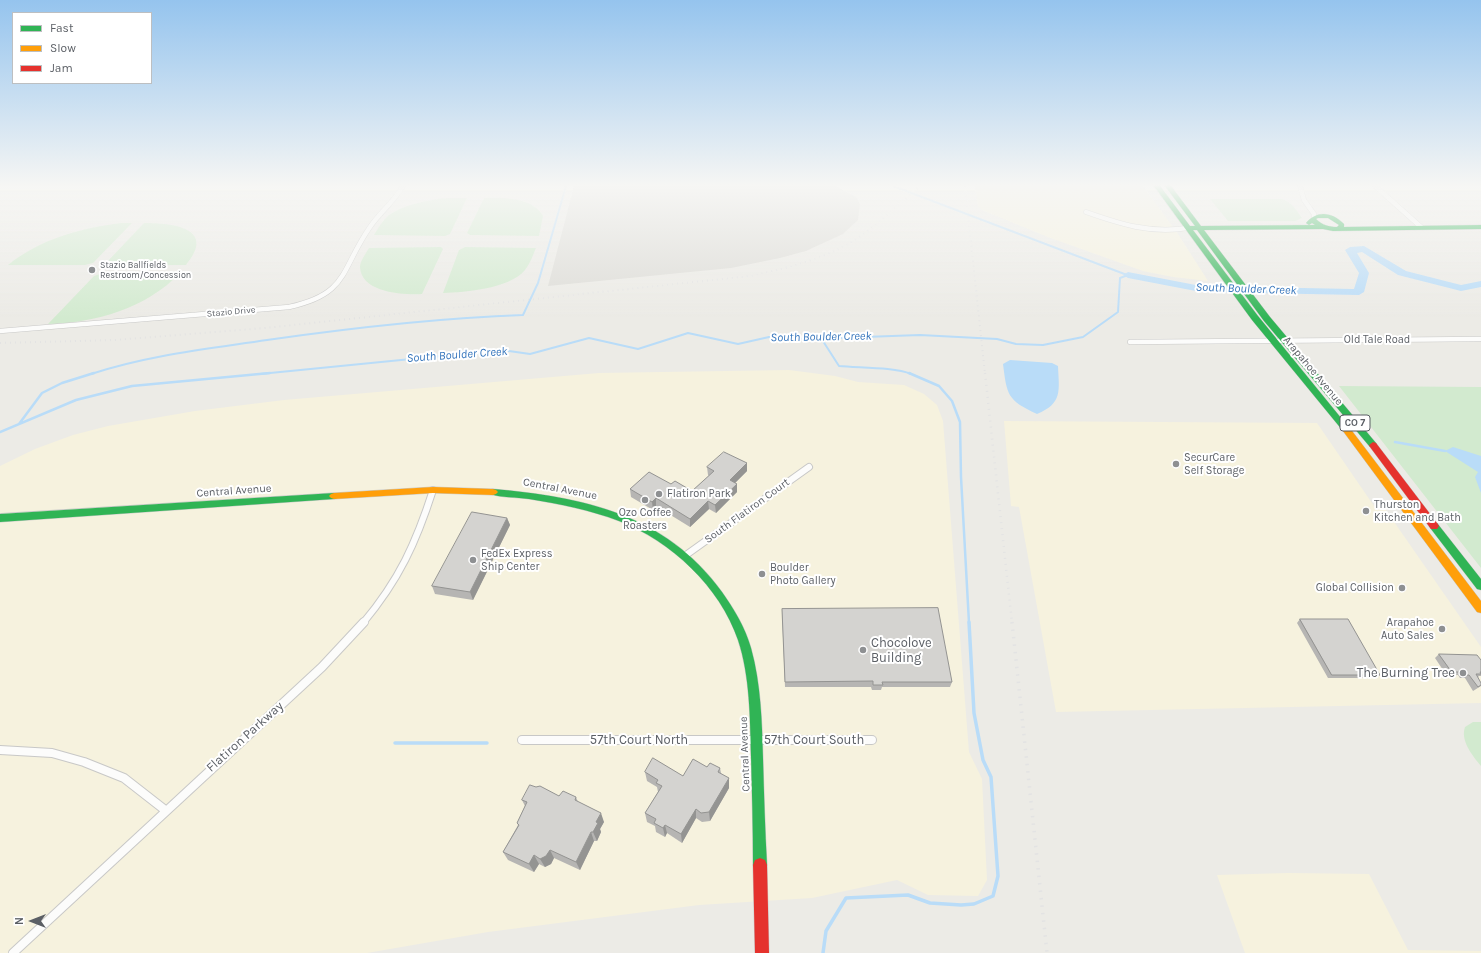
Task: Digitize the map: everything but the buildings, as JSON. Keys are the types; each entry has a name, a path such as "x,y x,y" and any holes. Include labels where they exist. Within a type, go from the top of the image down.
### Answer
{"street":[{"name":"Stazio Drive","path":"0,331 52,328 288,307 313,301 337,287 367,230"},
{"name":"Arapahoe Avenue","path":"1189,230 1272,342 1353,438 1481,609"},
{"name":"Arapahoe Avenue","path":"1201,230 1285,341 1354,421 1481,586"},
{"name":"Old Tale Road","path":"1130,342 1272,342 1481,339"},
{"name":"South Flatiron Court","path":"686,555 809,467"},
{"name":"Central Avenue","path":"0,518 433,490 512,492 553,498 609,511 659,534 686,555 704,573 724,600 738,626 749,657 755,697 757,741 762,953"},
{"name":"Flatiron Parkway","path":"13,953 322,666 378,606 397,578 411,552 433,490"},
{"name":"57th Court North","path":"522,740 757,741"},
{"name":"57th Court South","path":"757,741 872,740"},
{"path":"0,750 52,753 84,762 124,778 166,810"}],"shaded area":[{"path":"562,230 847,230 843,234 806,251 731,268 548,286"},
{"path":"1032,230 1175,230 1208,281 1173,277 1143,271"},
{"path":"789,370 835,376 858,382 904,385 924,394 937,405 943,421 969,752 982,779 987,880 978,896 928,895 897,880 812,898 699,905 488,932 367,953 0,953 0,466 35,449 73,435 108,426 195,411 284,400 599,373"},
{"path":"1004,421 1317,423 1374,506 1383,506 1481,647 1481,703 1056,712 1019,507 1011,506"},
{"path":"1288,873 1369,874 1408,950 1481,951 1481,953 1245,953 1217,875"}],"green space":[{"path":"82,230 125,230 93,263 85,265 8,265 34,248 62,236"},
{"path":"137,230 189,230 194,235 197,243 194,253 186,265 107,265 106,263"},
{"path":"377,230 452,230 450,234 445,236 374,235"},
{"path":"468,230 540,230 539,236 470,235 467,233"},
{"path":"441,247 443,249 422,294 405,294 385,291 375,287 362,276 360,265 369,248"},
{"path":"465,247 536,248 525,270 509,281 487,288 463,292 443,293 459,250"},
{"path":"180,273 152,296 119,311 84,321 48,324 94,276 100,274"},
{"path":"1339,386 1481,387 1481,568"},
{"path":"1473,722 1481,722 1481,766 1474,758 1464,738 1465,727"}],"water":[{"path":"1010,360 1052,363 1058,366 1058,395 1055,401 1045,410 1037,414 1020,405 1010,395 1006,383 1003,364"},
{"path":"1453,447 1481,456 1481,493 1475,477 1478,472 1445,451"}],"waterway":[{"path":"91,374 113,367 156,357 299,336 427,321 523,315 538,283 553,230"},
{"path":"1010,230 1127,275"},
{"name":"South Boulder Creek","path":"1128,275 1201,289 1359,292 1364,273 1350,250 1364,249 1402,273 1461,288 1481,284"},
{"name":"South Boulder Creek","path":"821,339 920,335 997,339 1016,344 1043,345 1083,337 1118,312 1120,278 1128,275"},
{"name":"South Boulder Creek","path":"260,374 502,350 530,354 589,338 638,349 688,333 738,344 769,337 821,339"},
{"path":"821,339 839,366 886,369 911,374"},
{"path":"19,424 42,393 62,383 94,373"},
{"name":"South Boulder Creek","path":"19,424 76,400 132,386 270,373"},
{"path":"909,373 939,386 952,401 960,422 961,477 969,623"},
{"name":"South Boulder Creek","path":"0,432 19,424"},
{"path":"1395,442 1445,451"},
{"path":"823,953 826,931 846,898 908,895 930,903 961,905 974,904 993,896 998,876 991,777 983,760 974,713 969,622"},
{"path":"395,743 487,743"}],"railway":[{"path":"0,343 115,340 265,328 750,276 823,256 846,245 868,230"},
{"path":"970,230 985,374"},
{"path":"985,373 1012,623"},
{"path":"1012,622 1047,953"}],"traffic: fast":[{"path":"1190,230 1255,318 1346,429"},
{"path":"1201,230 1267,319 1373,445"},
{"path":"493,492 560,500 593,508 624,519 654,534 681,552 705,576 725,604 741,634 750,667 756,719 760,865"},
{"path":"0,518 334,496"},
{"path":"1434,526 1481,586"}],"traffic: slow":[{"path":"1346,429 1481,609"},
{"path":"334,496 433,490 493,492"}],"traffic: jam":[{"path":"1373,445 1434,526"},
{"path":"760,865 762,953"}],"place":[{"name":"Stazio Ballfields Restroom/Concession","path":"92,270"},
{"name":"SecurCare Self Storage","path":"1176,464"},
{"name":"Flatiron Park","path":"659,494"},
{"name":"Ozo Coffee Roasters","path":"645,500"},
{"name":"Thurston Kitchen and Bath","path":"1366,511"},
{"name":"FedEx Express Ship Center","path":"473,560"},
{"name":"Boulder Photo Gallery","path":"762,574"},
{"name":"Global Collision","path":"1402,588"},
{"name":"Arapahoe Auto Sales","path":"1442,629"},
{"name":"Chocolove Building","path":"863,650"},
{"name":"The Burning Tree","path":"1463,673"}]}
